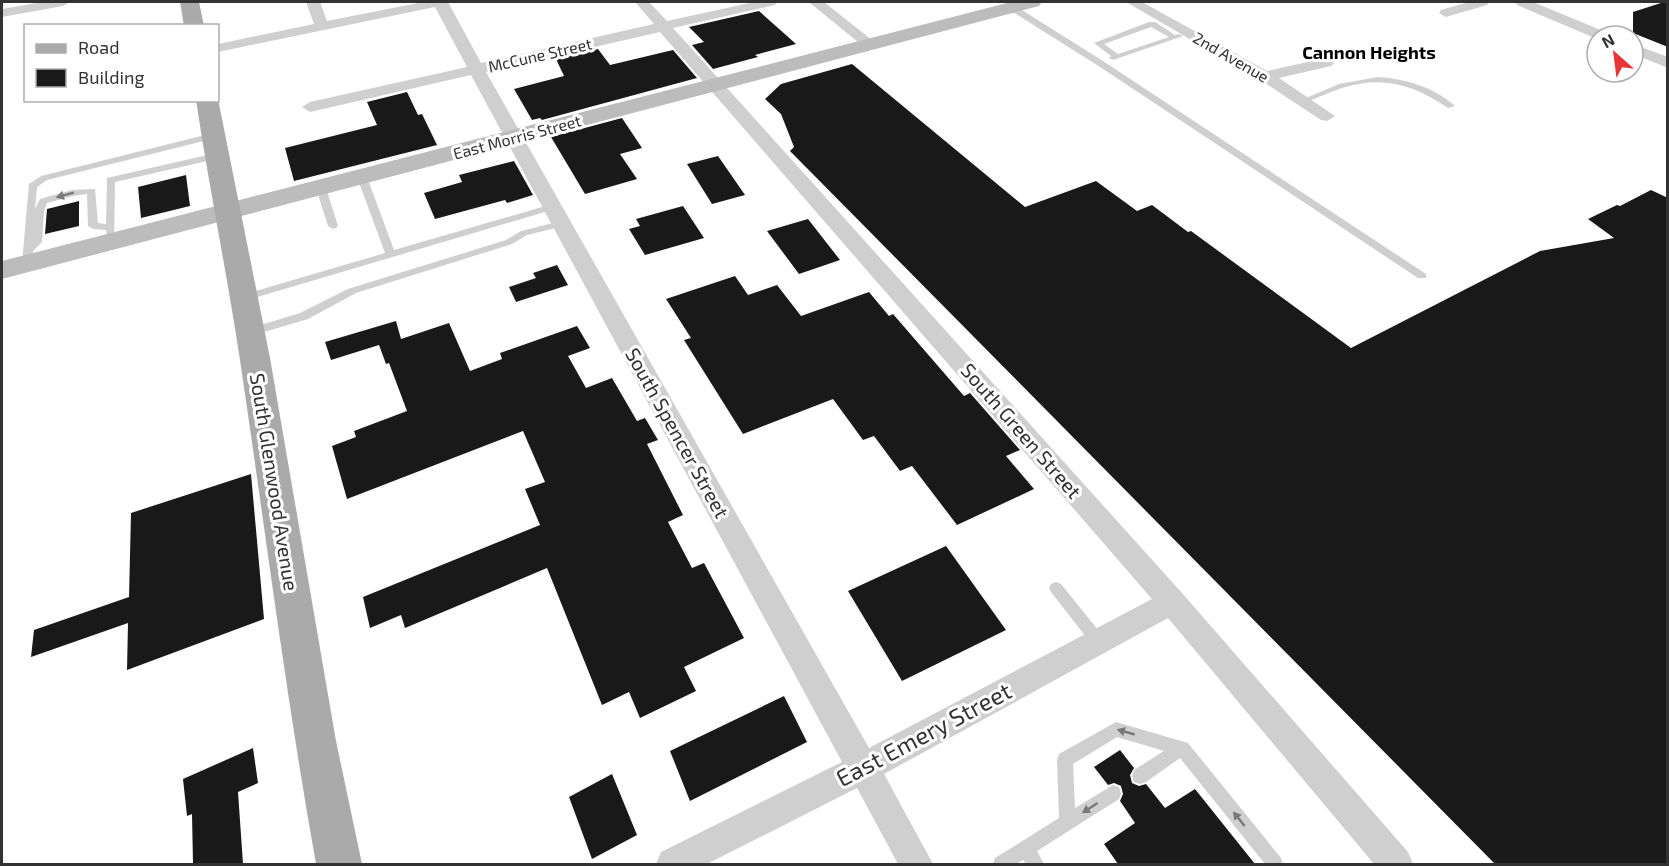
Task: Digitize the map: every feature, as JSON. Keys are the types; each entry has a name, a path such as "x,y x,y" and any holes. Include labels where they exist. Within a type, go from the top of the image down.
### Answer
{"main road":[{"path":"190,2 194,24"},
{"name":"East Morris Street","path":"12,265 110,234 226,212 1021,4"},
{"name":"South Glenwood Avenue","path":"207,102 249,332 315,741 339,864"}],"street":[{"path":"313,2 322,26"},
{"path":"219,48 440,2"},
{"name":"South Spencer Street","path":"440,2 916,864"},
{"name":"South Green Street","path":"642,2 1173,602 1396,864"},
{"name":"McCune Street","path":"310,107 770,2"},
{"path":"816,2 869,44"},
{"name":"2nd Avenue","path":"1133,2 1181,35 1265,75 1327,116"},
{"path":"1446,13 1482,2"},
{"path":"1522,2 1585,28"},
{"path":"2,13 57,3"},
{"path":"1645,54 1668,63"},
{"path":"1265,75 1326,63"},
{"name":"East Emery Street","path":"673,864 863,768 1173,602"}],"lane":[{"path":"1021,4 1100,63 1422,276"},
{"path":"1119,57 1098,43 1152,24 1181,35"},
{"path":"1100,63 1181,35"},
{"path":"1304,101 1346,84 1371,79 1394,79 1413,83 1433,92 1451,106"},
{"path":"12,265 32,186 44,178 110,161 214,146"},
{"path":"110,180 214,146"},
{"path":"12,265 37,242 39,211 43,201 72,193 92,191 93,226 110,234 110,161"},
{"path":"362,177 390,254"},
{"path":"321,188 333,226"},
{"path":"243,298 390,254 557,215"},
{"path":"249,332 304,316 352,291 509,242 557,215"},
{"path":"1056,588 1098,641"},
{"path":"1067,823 1065,760 1116,729 1182,748 1275,864"},
{"path":"1140,776 1182,748"},
{"path":"1001,864 1113,793"},
{"path":"1026,849 1036,864"}],"building":[{"path":"1668,2 1668,47 1645,38 1645,24 1633,24 1633,12"},
{"path":"759,11 796,44 713,69 692,45 704,42 689,27"},
{"path":"598,49 610,65 673,50 697,78 542,120 540,118 532,120 514,89 564,76 556,59"},
{"path":"852,64 1025,207 1096,181 1137,211 1152,205 1351,348 1540,251 1614,238 1588,219 1617,205 1620,206 1651,190 1668,198 1668,864 1495,864 790,151 794,147 781,114 765,99 781,84"},
{"path":"407,92 418,115 422,114 437,145 294,181 285,148 377,125 367,102"},
{"path":"622,118 642,148 620,154 637,179 585,194 551,137"},
{"path":"718,156 745,195 712,204 687,164"},
{"path":"514,161 533,195 507,203 505,200 435,219 424,193 462,182 459,175"},
{"path":"186,175 190,206 141,218 138,187"},
{"path":"79,201 79,226 45,234 47,209"},
{"path":"683,206 704,238 645,255 629,229 640,226 636,219"},
{"path":"808,219 840,260 799,274 767,231"},
{"path":"557,265 568,285 516,302 509,287 536,278 533,273"},
{"path":"735,276 748,295 777,285 801,316 869,292 889,316 893,314 964,396 970,393 1020,450 1006,456 1034,489 957,525 912,466 900,471 874,436 863,440 833,399 743,434 684,340 691,338 666,299"},
{"path":"396,321 401,339 449,323 470,371 502,359 500,353 577,326 590,348 568,356 586,388 612,378 637,421 645,418 658,440 647,444 683,515 668,522 692,568 704,563 744,638 684,667 696,691 640,718 629,692 602,705 547,568 405,628 401,615 370,628 363,597 540,525 525,489 545,482 523,431 347,499 332,446 356,437 354,431 407,411 389,363 386,364 379,345 331,360 325,342"},
{"path":"251,474 264,619 127,670 128,623 31,657 34,630 129,597 131,513"},
{"path":"946,546 1006,630 902,681 848,591"},
{"path":"784,696 807,742 690,801 670,751"},
{"path":"253,748 258,783 238,792 243,864 193,864 192,814 187,816 183,779"},
{"path":"1120,750 1134,768 1130,775 1132,783 1139,786 1146,784 1165,808 1195,789 1255,864 1118,864 1104,844 1135,823 1120,801 1123,794 1121,786 1114,783 1108,785 1094,767"},
{"path":"612,774 637,835 592,859 569,797"}],"district":[{"name":"Cannon Heights","path":"1369,53"}]}
